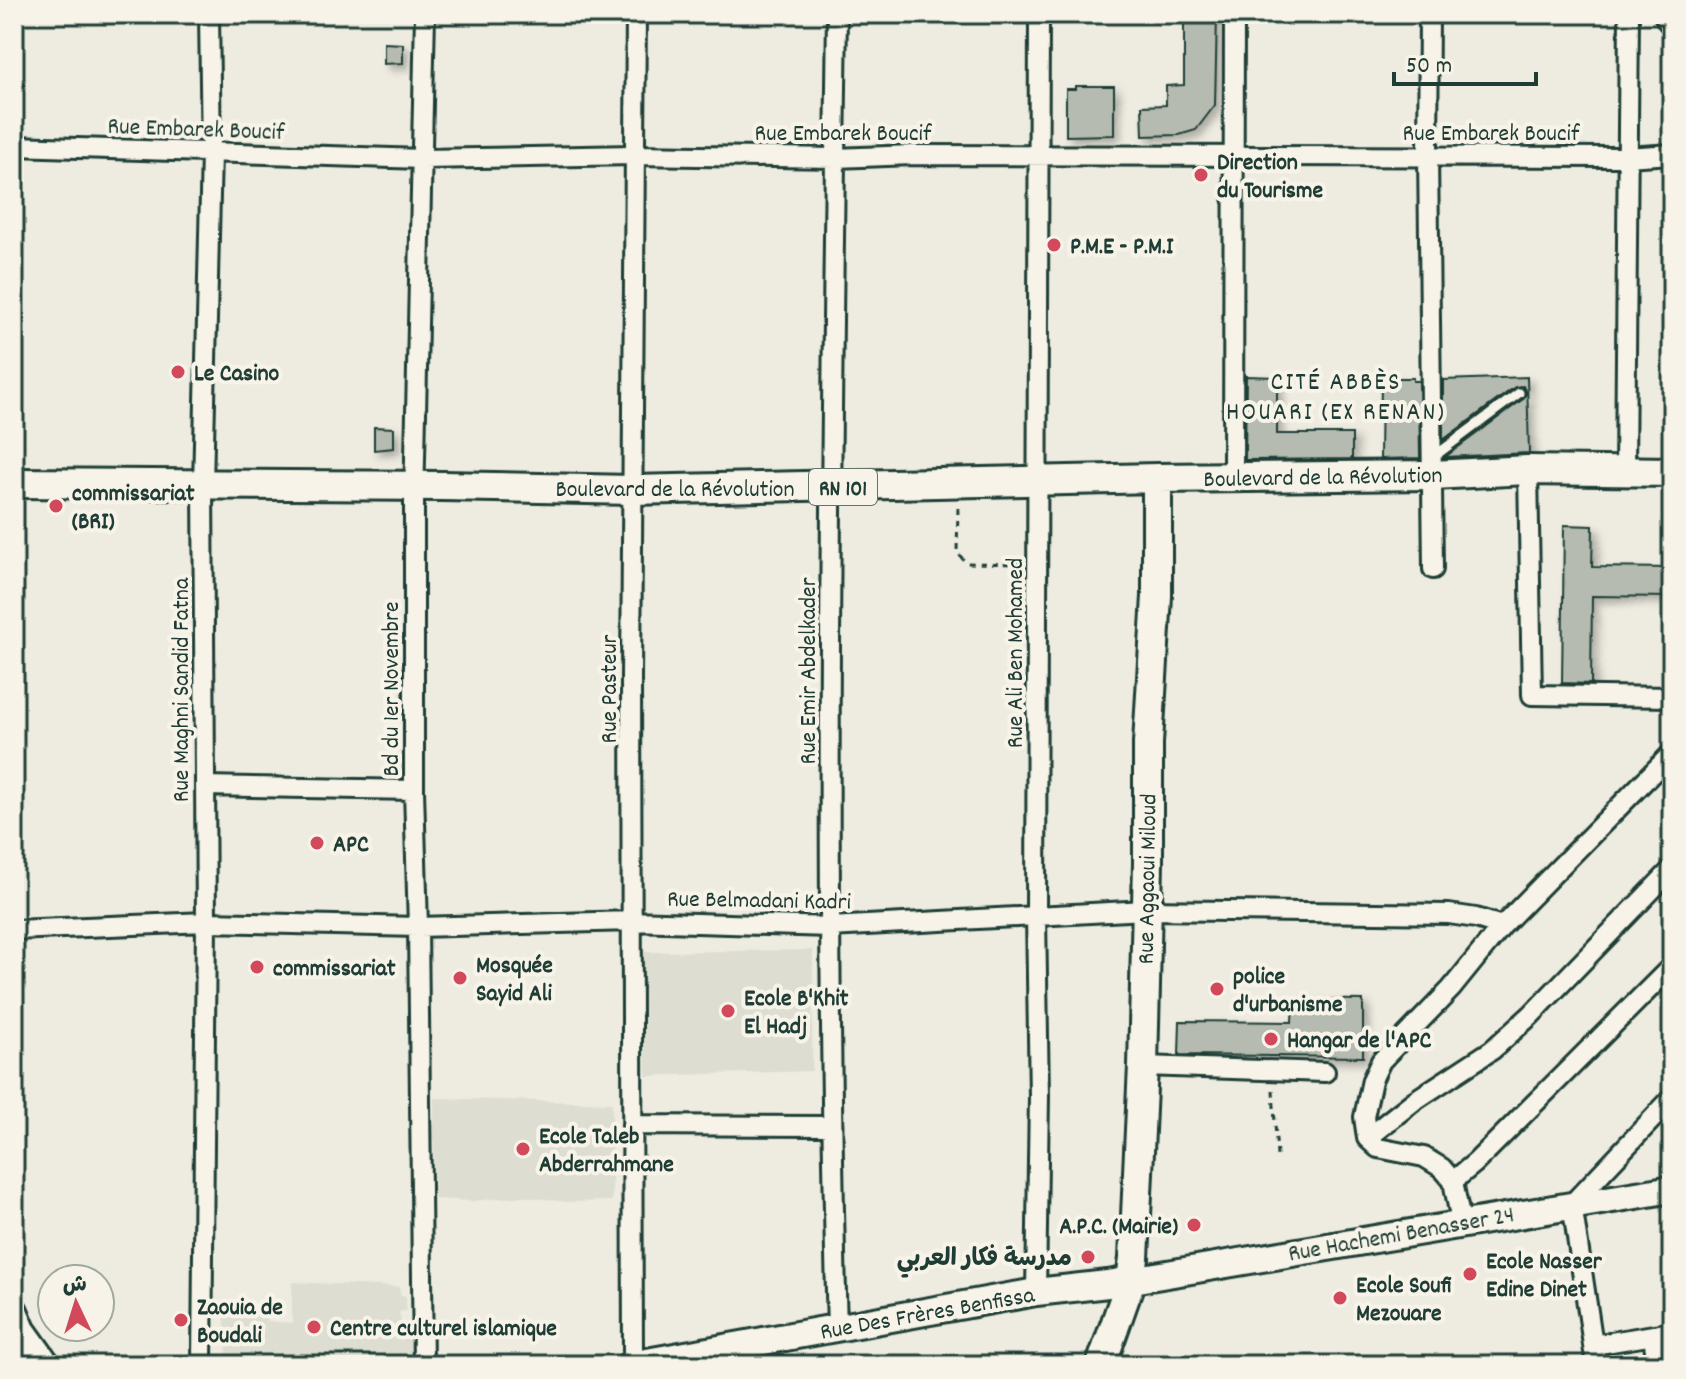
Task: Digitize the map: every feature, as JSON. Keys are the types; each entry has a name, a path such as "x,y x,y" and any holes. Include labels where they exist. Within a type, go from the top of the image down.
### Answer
{"main road":[{"name":"Boulevard de la Révolution","path":"14,483 203,485 414,494 1233,477 1432,466 1672,472"},
{"name":"Rue Aggaoui Miloud","path":"1101,1365 1131,1280 1143,1066 1148,743 1157,596 1157,478"},
{"name":"Rue Hachemi Benasser 24","path":"1131,1280 1461,1222 1672,1189"},
{"name":"Rue Des Frères Benfissa","path":"632,1365 1036,1292 1131,1280"},
{"path":"14,1311 22,1330 47,1365"}],"street":[{"name":"Rue Maghni Sandid Fatna","path":"202,1365 206,922 203,485 211,153 209,14"},
{"name":"Bd du 1er Novembre","path":"423,1365 414,790 414,494 425,14"},
{"name":"Rue Pasteur","path":"632,1365 632,490 636,14"},
{"name":"Rue Emir Abdelkader","path":"837,14 830,927 831,1126 837,1328"},
{"name":"Rue Ali Ben Mohamed","path":"1036,1292 1039,1096 1036,916 1039,14"},
{"path":"1233,477 1234,14"},
{"path":"1429,14 1433,569"},
{"path":"1625,471 1629,14"},
{"name":"Rue Embarek Boucif","path":"14,146 423,159 634,155 835,158 913,155 1626,157 1672,154"},
{"path":"1528,470 1532,695 1672,697"},
{"path":"1461,1222 1453,1181 1442,1168 1424,1157 1378,1148 1367,1138 1364,1117 1367,1100 1381,1061 1451,989 1502,926 1672,753"},
{"path":"205,786 414,790"},
{"path":"1367,1138 1414,1101 1492,1050 1531,1015 1672,869"},
{"name":"Rue Belmadani Kadri","path":"14,930 206,922 418,927 632,921 830,927 1146,910 1449,914 1502,926"},
{"path":"1453,1181 1509,1130 1672,966"},
{"path":"1143,1066 1325,1072"},
{"path":"1596,1365 1572,1204 1672,1098"},
{"path":"632,1125 831,1126"},
{"path":"1593,1345 1672,1332"},
{"path":"1653,1336 1657,1365"}],"lane":[{"path":"1432,466 1519,393"}],"path":[{"path":"959,484 957,552 966,563 1039,564"},
{"path":"1272,1070 1277,1156"}],"shaded area":[{"name":"Ecole B'Khit El Hadj","path":"813,950 812,1071 646,1076 643,952"},
{"name":"Ecole Taleb Abderrahmane","path":"434,1098 612,1103 612,1201 566,1202 523,1196 473,1201 434,1199"},
{"name":"Centre culturel islamique","path":"292,1282 399,1287 401,1295 406,1296 406,1311 399,1312 403,1331 413,1331 414,1348 421,1365 228,1365 224,1308 265,1311 268,1321 292,1323"}],"building":[{"path":"1184,14 1217,14 1215,105 1196,130 1179,135 1143,136 1142,106 1166,105 1166,86 1184,85"},
{"path":"384,43 403,44 403,63 384,64"},
{"path":"1076,86 1114,86 1114,135 1066,136 1066,89 1076,89"},
{"path":"1246,376 1277,377 1277,434 1352,434 1352,459 1245,460"},
{"path":"1527,377 1529,453 1445,457 1523,399 1526,393 1523,386 1515,387 1443,440 1443,380"},
{"path":"1381,378 1413,378 1413,381 1419,381 1420,458 1380,459"},
{"path":"374,427 394,428 394,448 374,450"},
{"path":"1564,525 1593,526 1592,567 1672,568 1672,597 1592,596 1591,684 1562,683"},
{"name":"Hangar de l'APC","path":"1293,999 1363,1000 1363,1057 1179,1055 1180,1021 1292,1022"}],"place":[{"name":"Direction du Tourisme","path":"1201,175"},
{"name":"P.M.E - P.M.I","path":"1054,245"},
{"name":"Le Casino","path":"178,372"},
{"name":"commissariat (BRI)","path":"56,506"},
{"name":"APC","path":"317,843"},
{"name":"commissariat","path":"257,967"},
{"name":"Mosquée Sayid Ali","path":"460,978"},
{"name":"police d'urbanisme","path":"1217,989"},
{"name":"Ecole B'Khit El Hadj","path":"728,1011"},
{"name":"Hangar de l'APC","path":"1271,1039"},
{"name":"Ecole Taleb Abderrahmane","path":"523,1149"},
{"name":"A.P.C. (Mairie)","path":"1194,1225"},
{"name":"مدرسة فكار العربي","path":"1088,1257"},
{"name":"Ecole Nasser Edine Dinet","path":"1470,1274"},
{"name":"Ecole Soufi Mezouare","path":"1340,1298"},
{"name":"Zaouia de Boudali","path":"181,1320"},
{"name":"Centre culturel islamique","path":"314,1327"}],"district":[{"name":"CITÉ ABBÈS HOUARI (EX RENAN)","path":"1336,395"}]}
